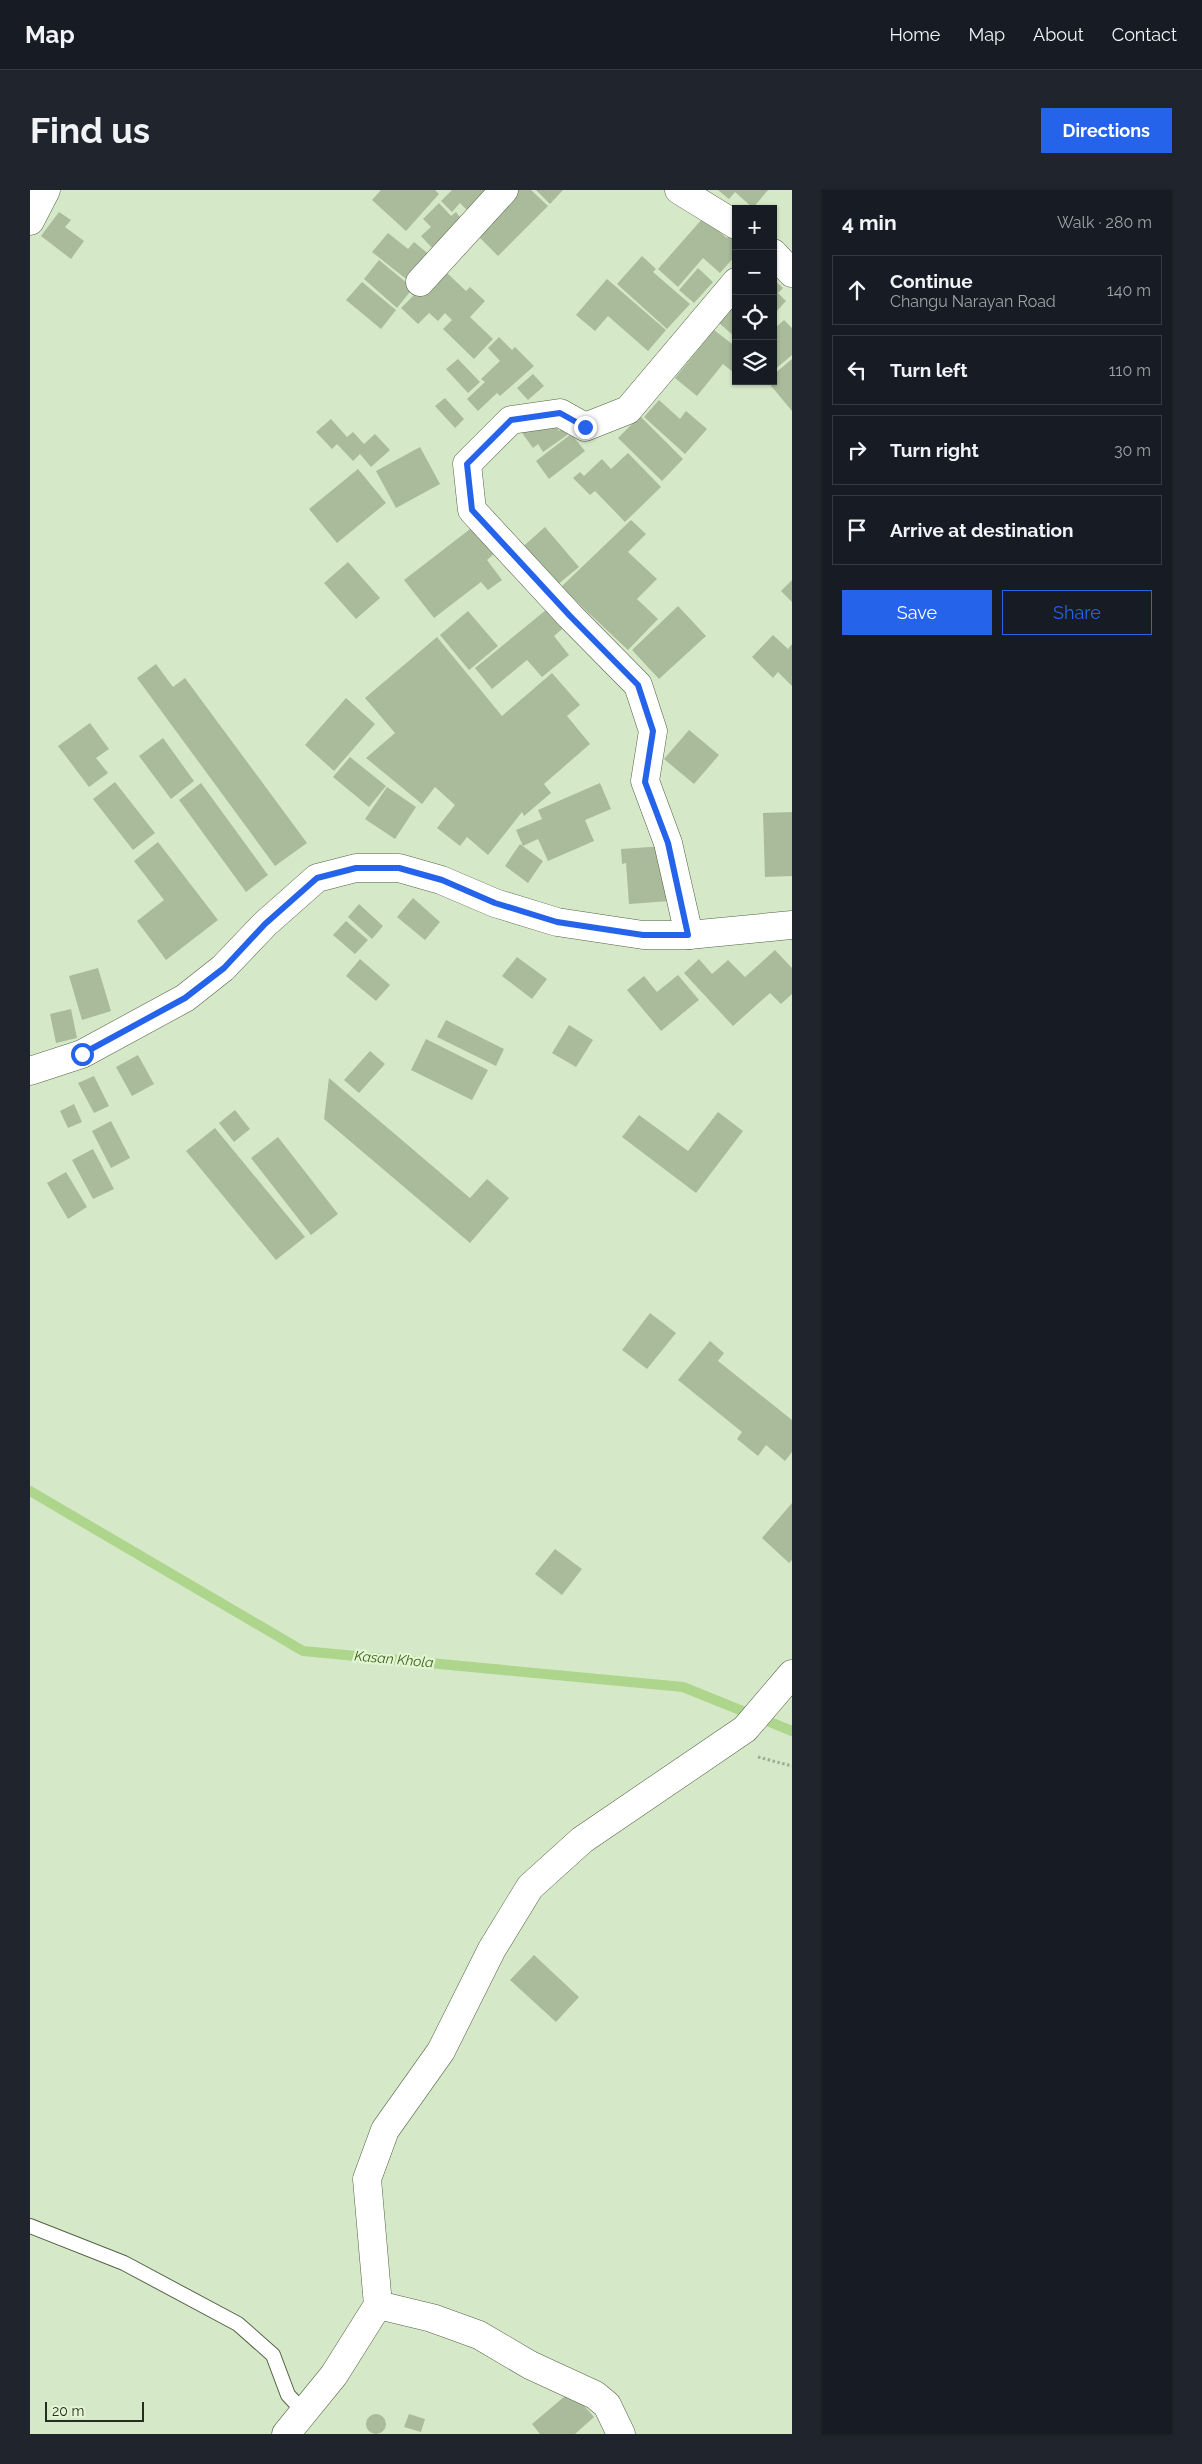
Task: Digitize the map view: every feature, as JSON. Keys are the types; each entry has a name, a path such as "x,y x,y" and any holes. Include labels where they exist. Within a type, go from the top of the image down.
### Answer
{"street":[{"path":"30,220 46,190"},
{"path":"420,282 504,190"},
{"path":"679,190 732,223"},
{"path":"777,257 792,273"},
{"path":"688,935 668,843 645,782 653,731 638,685 570,616 472,510 467,464 511,420 560,413 585,427 628,410 732,287"},
{"path":"30,1071 82,1054 185,998 224,968 265,924 317,878 356,868 399,868 442,880 495,903 557,922 643,935 688,935 792,925"},
{"path":"286,2434 334,2375 378,2304 367,2179 385,2130 441,2051 492,1948 530,1887 582,1840 745,1729 789,1677"},
{"path":"378,2304 432,2318 479,2335 530,2365 595,2395 607,2406 621,2434"}],"lane":[{"path":"30,2226 124,2263 238,2324 273,2355 288,2395 304,2412"}],"building":[{"path":"381,190 435,190 439,194 406,231 372,200"},
{"path":"452,190 493,190 470,213 460,203 452,212 441,201"},
{"path":"514,190 531,190 548,206 498,256 473,231"},
{"path":"536,190 563,190 550,204"},
{"path":"718,190 768,190 756,205 750,205 735,192 729,199"},
{"path":"439,203 451,216 456,212 463,221 434,250 421,236 431,227 423,219"},
{"path":"59,212 71,220 65,227 84,241 71,259 41,236"},
{"path":"703,218 727,238 732,231 732,260 720,273 703,258 678,287 658,269"},
{"path":"388,233 408,249 414,242 431,256 410,282 372,252"},
{"path":"642,256 656,269 653,272 690,304 667,329 617,284"},
{"path":"379,260 413,288 397,308 364,279"},
{"path":"698,268 713,282 694,303 679,290"},
{"path":"447,273 466,291 470,287 485,301 470,317 493,339 474,359 443,329 452,320 445,313 438,321 429,313 418,324 401,308 419,290 425,296"},
{"path":"607,279 666,330 648,351 608,316 595,331 576,315"},
{"path":"362,282 396,310 381,329 346,300"},
{"path":"777,283 783,288 778,293 786,301 777,311"},
{"path":"732,306 732,334 718,322"},
{"path":"784,320 792,328 792,355 777,368 777,340 777,326"},
{"path":"714,330 732,344 732,371 723,364 697,396 675,378"},
{"path":"499,337 512,350 515,347 534,366 500,396 497,393 478,411 467,399 485,382 481,379 500,361 488,348"},
{"path":"458,359 480,382 468,393 446,369"},
{"path":"792,359 792,411 770,385 777,385 777,372"},
{"path":"533,374 544,386 528,400 517,388"},
{"path":"445,398 464,419 455,428 435,406"},
{"path":"659,400 680,419 686,411 707,429 685,454 644,417"},
{"path":"640,416 683,459 662,481 618,438"},
{"path":"331,419 347,437 353,432 364,444 375,434 390,450 371,467 360,454 353,461 337,444 332,449 316,432"},
{"path":"553,422 559,431 565,426 570,433 543,452 538,444 533,448 517,426"},
{"path":"571,434 585,451 549,479 536,461"},
{"path":"420,447 440,484 396,508 376,471"},
{"path":"628,453 661,487 625,522 595,491 590,495 573,478 580,472 584,476 602,459 611,469"},
{"path":"358,469 386,503 337,543 309,509"},
{"path":"631,520 646,534 628,552 657,579 637,599 658,619 628,650 561,587"},
{"path":"474,526 495,553 487,560 502,580 488,590 481,582 434,618 404,580"},
{"path":"545,527 579,567 551,590 518,551"},
{"path":"348,562 380,598 356,619 324,583"},
{"path":"792,580 792,602 781,591"},
{"path":"678,606 706,636 659,679 632,650"},
{"path":"546,610 562,629 554,636 569,655 542,677 527,660 492,689 475,668"},
{"path":"468,611 498,646 469,670 440,635"},
{"path":"773,635 788,649 792,644 792,686 778,672 773,678 752,657"},
{"path":"437,637 502,716 552,673 580,705 567,716 590,744 544,784 551,793 524,816 522,812 488,855 467,837 460,846 437,828 455,805 435,787 422,804 366,758 395,733 365,698"},
{"path":"156,664 173,687 185,678 307,843 275,866 137,678"},
{"path":"346,698 375,724 334,771 305,745"},
{"path":"90,723 109,749 96,758 108,773 89,787 58,746"},
{"path":"689,730 719,755 694,784 664,759"},
{"path":"163,738 194,781 171,799 139,756"},
{"path":"350,757 386,786 369,807 333,777"},
{"path":"115,782 155,833 133,850 93,799"},
{"path":"201,783 268,875 246,892 179,800"},
{"path":"600,783 611,809 585,820 594,841 548,861 538,839 523,846 516,830 542,819 538,810"},
{"path":"387,787 416,807 395,839 365,819"},
{"path":"792,812 792,876 765,877 763,813"},
{"path":"158,842 218,920 166,960 137,921 164,900 134,861"},
{"path":"520,844 543,861 528,883 505,866"},
{"path":"665,846 670,901 629,904 626,863 622,864 621,849"},
{"path":"413,898 440,922 425,940 397,917"},
{"path":"359,904 383,926 372,939 348,917"},
{"path":"346,921 368,940 355,954 333,935"},
{"path":"775,950 792,968 792,994 781,1004 770,993 733,1026 684,973 699,959 712,974 728,960 745,977"},
{"path":"517,957 547,979 532,999 502,976"},
{"path":"360,959 390,985 376,1001 346,976"},
{"path":"98,968 111,1011 82,1020 69,976"},
{"path":"678,975 699,1000 661,1031 627,990 644,976 657,992"},
{"path":"71,1009 77,1038 56,1043 50,1014"},
{"path":"446,1020 504,1049 496,1066 437,1037"},
{"path":"569,1025 593,1040 576,1067 552,1053"},
{"path":"426,1039 488,1070 472,1100 411,1070"},
{"path":"370,1051 385,1064 359,1093 344,1080"},
{"path":"138,1055 154,1084 132,1096 116,1067"},
{"path":"94,1076 109,1106 94,1113 78,1083"},
{"path":"329,1078 470,1198 487,1179 509,1198 470,1243 324,1119"},
{"path":"74,1104 82,1122 68,1128 60,1111"},
{"path":"235,1110 250,1129 234,1142 219,1123"},
{"path":"718,1112 743,1131 696,1193 622,1137 639,1115 688,1151"},
{"path":"111,1121 130,1158 111,1168 92,1131"},
{"path":"215,1128 305,1237 276,1260 186,1151"},
{"path":"278,1137 338,1214 311,1235 251,1158"},
{"path":"93,1149 114,1189 93,1199 72,1160"},
{"path":"66,1172 87,1207 68,1219 47,1183"},
{"path":"650,1313 676,1333 647,1369 622,1350"},
{"path":"710,1341 724,1353 718,1361 792,1420 792,1452 785,1461 766,1445 758,1456 737,1439 742,1432 678,1380"},
{"path":"792,1503 792,1560 789,1563 762,1538"},
{"path":"555,1549 582,1569 562,1595 535,1574"},
{"path":"534,1955 579,1997 556,2022 510,1980"},
{"path":"571,2391 594,2417 575,2434 540,2434 532,2424"},
{"path":"376,2414 383,2417 386,2424 383,2431 376,2434 369,2431 366,2424 369,2417"},
{"path":"409,2414 425,2419 421,2432 404,2427"}],"waterway":[{"name":"Kasan Khola","path":"30,1491 303,1651 683,1687 792,1731"}],"route":[{"path":"82,1054 185,998 224,968 265,924 317,878 356,868 399,868 442,880 495,903 557,922 643,935 688,935 668,843 645,782 653,731 638,685 570,616 472,510 467,464 511,420 560,413 585,427"}]}
